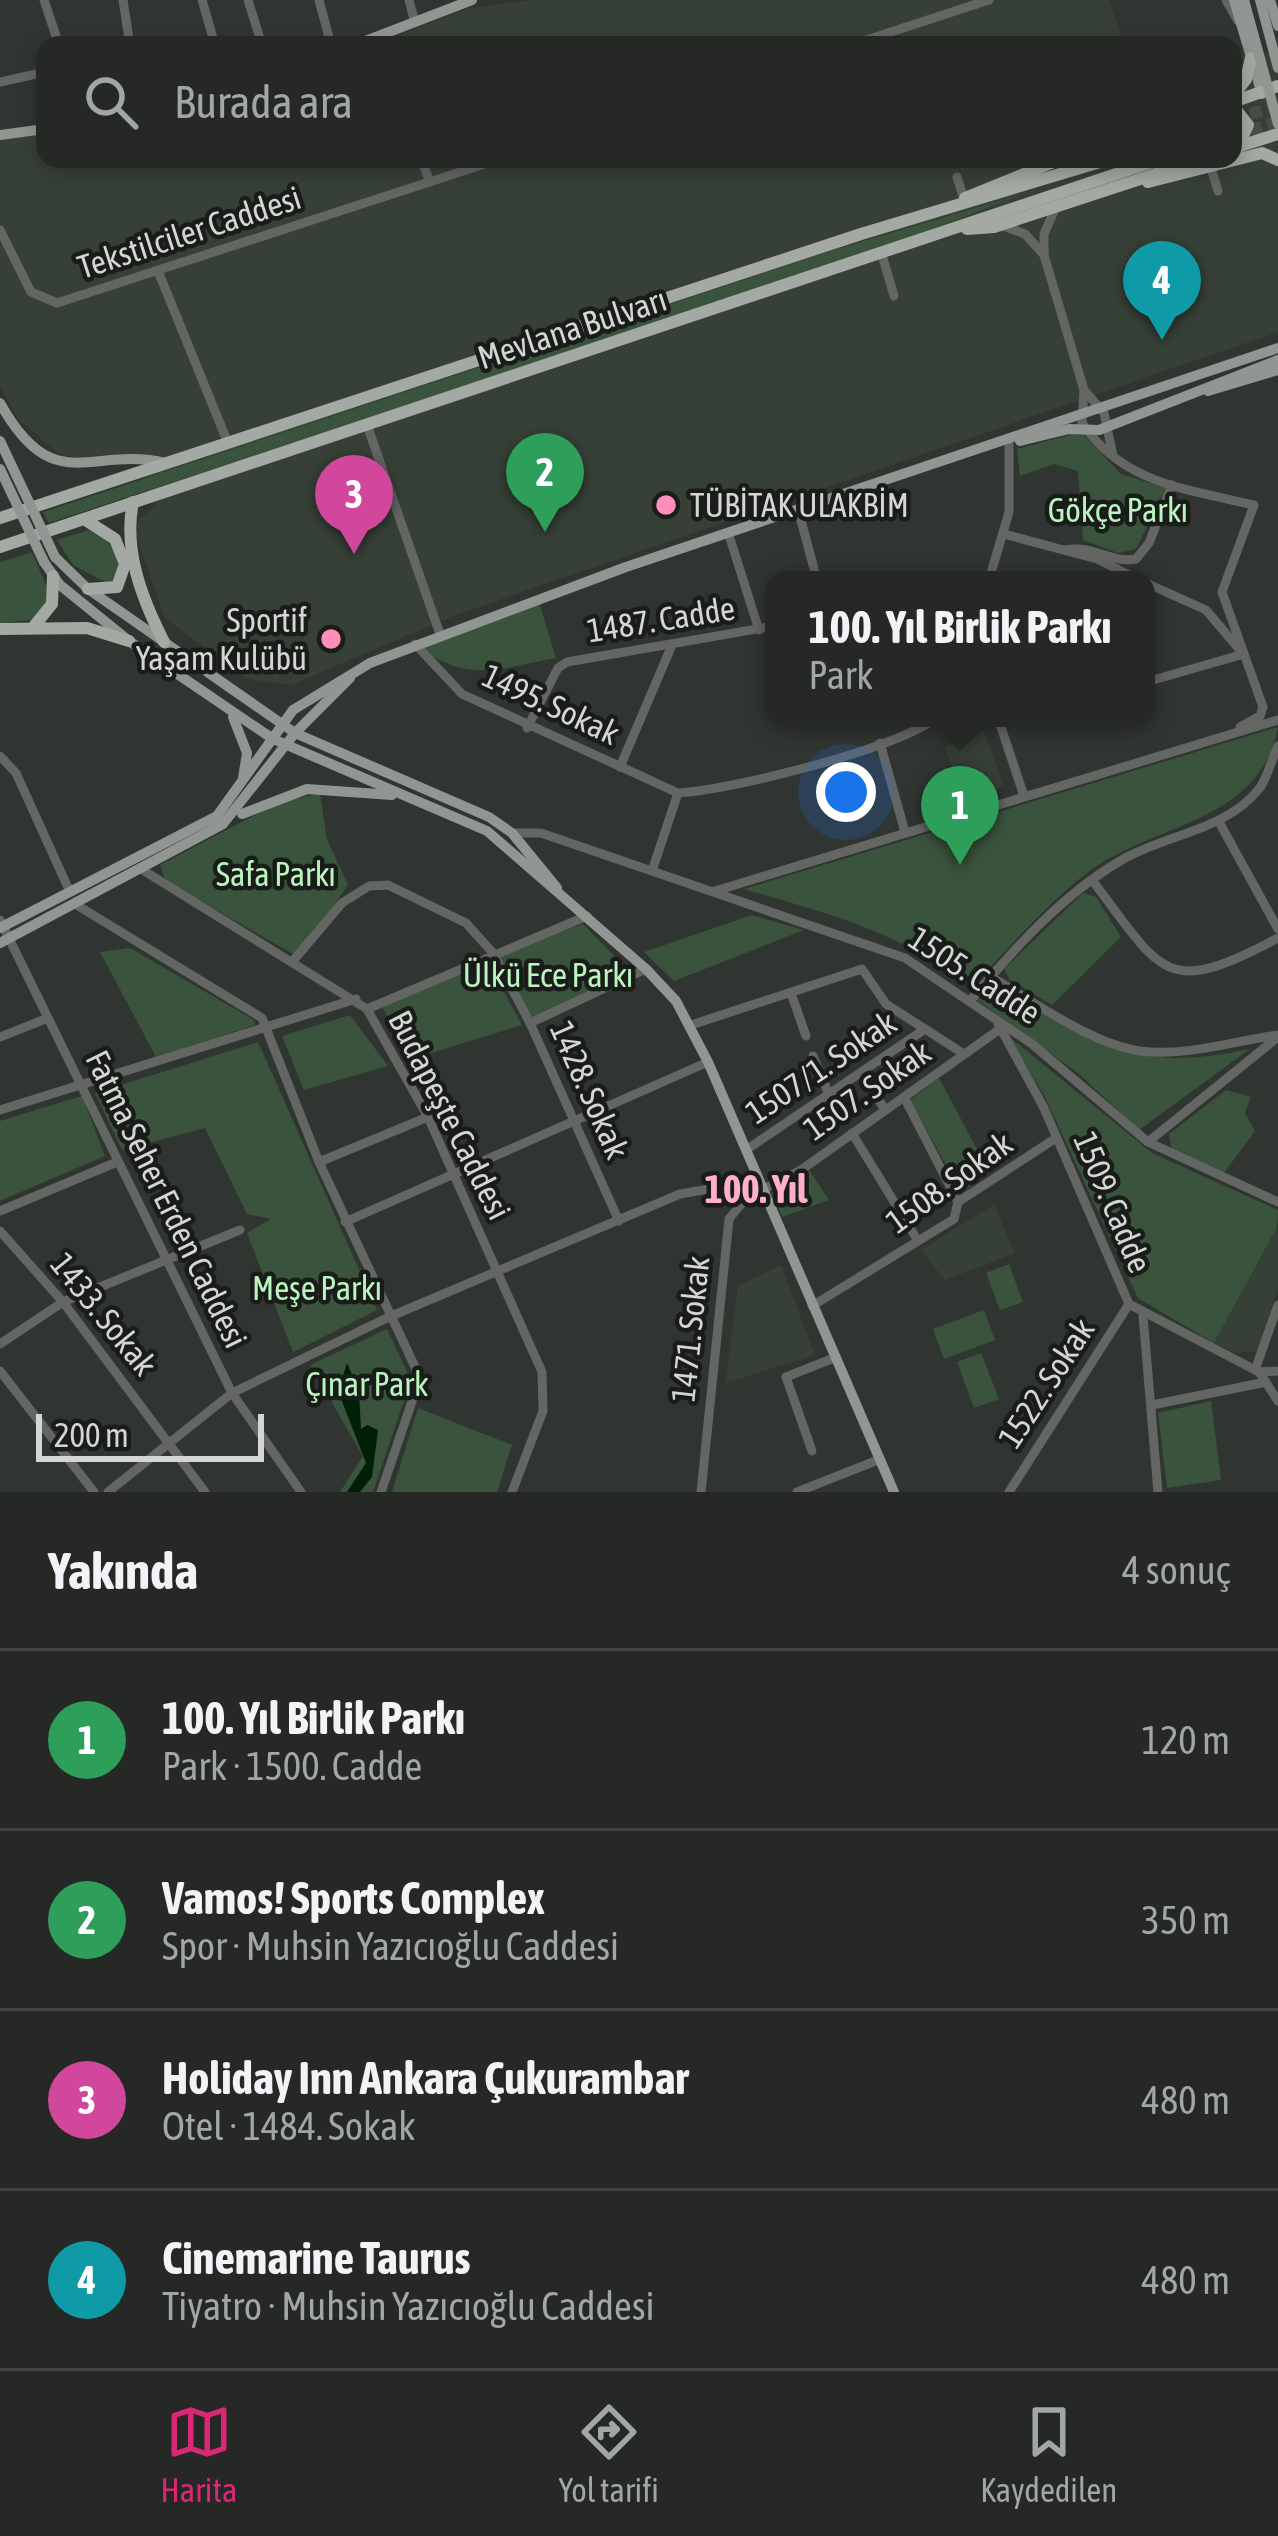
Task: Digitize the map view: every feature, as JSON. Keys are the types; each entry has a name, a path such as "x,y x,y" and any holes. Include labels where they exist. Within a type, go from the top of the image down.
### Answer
{"highway":[{"path":"1242,86 1252,58"},
{"path":"1242,99 1278,86"},
{"path":"1242,157 1262,153 1275,141 1278,111"},
{"path":"1242,147 1275,141"},
{"path":"959,203 1040,168"},
{"name":"Mevlana Bulvarı","path":"0,518 959,203 1079,168"},
{"name":"Mevlana Bulvarı","path":"0,547 1134,168"},
{"path":"960,227 1000,224 1135,180 1188,168"},
{"path":"134,502 129,534 135,569 164,642"},
{"path":"82,519 115,539 125,564 117,587 88,589"},
{"path":"34,626 52,604 53,576"},
{"path":"0,629 87,628 129,641"}],"main road":[{"path":"384,36 414,19 472,0"},
{"path":"1230,0 1252,58 1255,94 1278,111"},
{"path":"1244,0 1275,141"},
{"path":"1269,1 1278,26"},
{"path":"1269,1 1278,68"},
{"path":"1252,58 1261,65 1278,57"},
{"path":"0,135 36,131"},
{"path":"1006,443 1106,427 1278,348"},
{"path":"72,898 204,824 242,784 293,710 358,669 440,634 728,532 1006,443 1081,414 1202,386 1278,360"},
{"path":"1179,391 1278,370"},
{"path":"0,403 20,435 53,457 87,466 137,459 166,464"},
{"path":"0,441 53,576 129,641 286,747 458,815 587,916 646,969 691,1025 893,1492"},
{"path":"0,469 31,520"},
{"path":"50,559 295,734 489,818 512,833 567,900"},
{"path":"223,824 295,734 358,669"},
{"path":"223,705 244,735 242,784"},
{"path":"2,931 141,869 267,801 307,789 410,796"},
{"path":"502,847 512,833"},
{"path":"514,859 526,848"}],"street":[{"path":"44,0 55,36"},
{"path":"123,0 129,36"},
{"path":"202,0 212,36"},
{"path":"248,0 259,36"},
{"path":"319,0 329,36"},
{"path":"409,0 414,19"},
{"path":"879,36 989,0"},
{"path":"0,82 36,74"},
{"path":"425,168 430,182"},
{"name":"Tekstilciler Caddesi","path":"0,230 26,284 46,302 63,302 473,168"},
{"path":"1208,168 1218,191"},
{"path":"957,177 959,203"},
{"path":"1057,206 1046,227 1044,256 1084,390 1081,414 1085,429 1115,461 1137,476 1254,505 1222,592 1262,713 1222,737"},
{"path":"1000,224 1025,234 1044,256"},
{"path":"882,255 894,296"},
{"path":"158,271 228,443"},
{"path":"1084,390 1101,408 1115,461"},
{"path":"367,425 440,634"},
{"path":"992,571 1004,534 1006,443"},
{"path":"1066,550 1079,547 1121,561 1136,559 1149,543 1172,485"},
{"path":"798,509 815,571"},
{"path":"728,532 760,630"},
{"path":"1004,534 1066,550 1116,571"},
{"path":"1155,588 1206,610 1244,654"},
{"name":"1487. Cadde","path":"526,728 558,668 765,629"},
{"name":"1495. Sokak","path":"415,644 462,694 526,728 678,793"},
{"path":"620,766 672,644"},
{"path":"1155,679 1244,654"},
{"path":"715,891 1278,720"},
{"path":"652,868 678,793 714,790 880,743 915,727"},
{"path":"1001,727 1024,796"},
{"path":"880,743 905,832"},
{"path":"970,1001 1092,880 1123,859 1219,822 1257,791 1275,765 1278,746"},
{"path":"0,757 4,772 16,773 72,898 262,1018 319,1162 418,1384 382,1492"},
{"path":"1219,822 1278,928"},
{"path":"526,848 541,832"},
{"name":"1505. Cadde","path":"512,833 541,832 881,946 1032,1044 1148,1142 1278,1202"},
{"name":"Budapeşte Caddesi","path":"141,869 367,1009 428,1117 545,1387 537,1430 512,1492"},
{"path":"1092,880 1144,949 1177,973 1211,971 1278,938"},
{"name":"1428. Sokak","path":"293,961 342,903 369,886 388,885 466,922 493,953 530,1023 619,1221"},
{"path":"367,1009 587,916"},
{"name":"Fatma Seher Erden Caddesi","path":"2,931 232,1394 301,1492"},
{"path":"530,1023 646,969"},
{"path":"691,1025 862,969 886,1004 964,1054"},
{"path":"991,977 1098,1036 1137,1051 1179,1052 1278,1036"},
{"path":"791,993 806,1036"},
{"path":"0,1110 356,999"},
{"path":"0,1037 48,1018"},
{"name":"1507. Sokak","path":"764,1190 904,1097 999,1026"},
{"name":"1509. Cadde","path":"999,1026 1056,1138 1129,1304 1143,1316 1260,1375"},
{"name":"1507/1. Sokak","path":"746,1150 925,1029"},
{"path":"1148,1142 1278,1036"},
{"path":"813,1056 830,1096"},
{"path":"346,1222 708,1062"},
{"path":"862,1073 885,1110"},
{"path":"904,1097 958,1202"},
{"path":"319,1162 428,1117"},
{"path":"852,1133 918,1241"},
{"name":"1508. Sokak","path":"812,1306 954,1219 958,1202 1056,1138"},
{"path":"0,1210 117,1162"},
{"path":"108,1492 232,1394 389,1317 702,1189 764,1190"},
{"name":"1471. Sokak","path":"701,1492 729,1219 746,1198 764,1190"},
{"path":"0,1344 63,1302 240,1230"},
{"name":"1433. Sokak","path":"0,1231 63,1302 205,1492"},
{"name":"1522. Sokak","path":"1009,1492 1129,1304"},
{"path":"1278,1305 1260,1375 1278,1402"},
{"path":"1143,1316 1158,1492"},
{"path":"812,1451 787,1377 834,1358"},
{"path":"0,1371 94,1492"},
{"path":"1152,1405 1278,1371"},
{"path":"797,1492 878,1460"}],"shaded area":[{"path":"535,0 1109,0 1121,36 397,36 470,8"},
{"path":"1242,51 1278,53 1278,332 458,614 291,685 247,679 165,618 135,533 139,519 156,506 140,457 82,460 58,453 17,418 0,386 0,140 36,135 36,168 1242,168"},
{"path":"984,731 1004,786 964,801 945,747"},
{"path":"994,1205 1015,1253 945,1280 921,1250"},
{"path":"1278,1228 1278,1288 1258,1351 1235,1353 1214,1343"},
{"path":"781,1265 815,1355 725,1383 738,1286"},
{"path":"347,1363 359,1391 361,1429 367,1425 378,1430 372,1477 360,1492 347,1492 366,1463 338,1391"}],"green space":[{"path":"1022,194 905,240 49,523 43,512 834,250"},
{"name":"Gökçe Parkı","path":"1081,432 1121,474 1166,488 1136,549 1118,553 1083,540 1078,471 1054,464 1020,476 1017,449"},
{"path":"89,530 109,543 116,555 118,579 109,584 73,565 57,540"},
{"path":"32,552 51,597 31,620 0,623 0,562"},
{"path":"538,599 556,658 498,669 466,669 433,657 415,644"},
{"path":"1278,727 1267,760 1249,784 1226,803 1110,858 1083,876 971,987 889,938 744,889"},
{"name":"Safa Parkı","path":"320,793 327,840 348,885 298,957 165,880 160,865 278,803"},
{"path":"1083,893 1096,897 1121,937 1052,1005 1009,979 1004,969"},
{"path":"752,915 804,930 674,981 644,952"},
{"name":"Ülkü Ece Parkı","path":"583,924 630,972 532,1021 496,956"},
{"path":"130,948 254,1020 255,1025 156,1057 100,952"},
{"path":"488,963 522,1025 412,1059 381,1005"},
{"path":"1014,993 1074,1029 1125,1051 1179,1058 1250,1049 1139,1130 1079,1074 976,999"},
{"path":"350,1015 388,1066 304,1090 282,1036"},
{"path":"1007,1035 1152,1153 1278,1210 1277,1228 1214,1343 1138,1298 1044,1095"},
{"name":"Meşe Parkı","path":"258,1042 377,1310 293,1352 247,1233 271,1219 247,1214 205,1128 122,1150 95,1093"},
{"path":"939,1078 988,1170 962,1194 910,1100"},
{"path":"1226,1090 1251,1097 1245,1113 1255,1131 1224,1173 1172,1151 1169,1134"},
{"path":"82,1096 105,1156 0,1201 0,1121"},
{"path":"809,1170 829,1200 782,1217 772,1193"},
{"path":"1009,1264 1023,1302 1000,1310 986,1273"},
{"path":"984,1310 995,1340 944,1359 933,1329"},
{"name":"Çınar Park","path":"387,1329 411,1380 373,1492 340,1492 363,1456 310,1365"},
{"path":"981,1353 999,1399 974,1408 957,1362"},
{"path":"1211,1401 1221,1480 1167,1488 1158,1413"},
{"path":"418,1408 512,1445 497,1492 392,1492"}],"tunnel":[{"path":"1242,117 1278,105"},
{"path":"1242,133 1278,121"}],"place":[{"name":"Cinemarine Taurus","path":"1162,340"},
{"name":"TÜBİTAK ULAKBİM","path":"666,505"},
{"name":"Vamos! Sports Complex","path":"545,532"},
{"name":"Holiday Inn Ankara Çukurambar","path":"354,554"},
{"name":"Sportif Yaşam Kulübü","path":"331,639"},
{"name":"100. Yıl Birlik Parkı","path":"960,865"}],"district":[{"name":"100. Yıl","path":"756,1189"}]}
